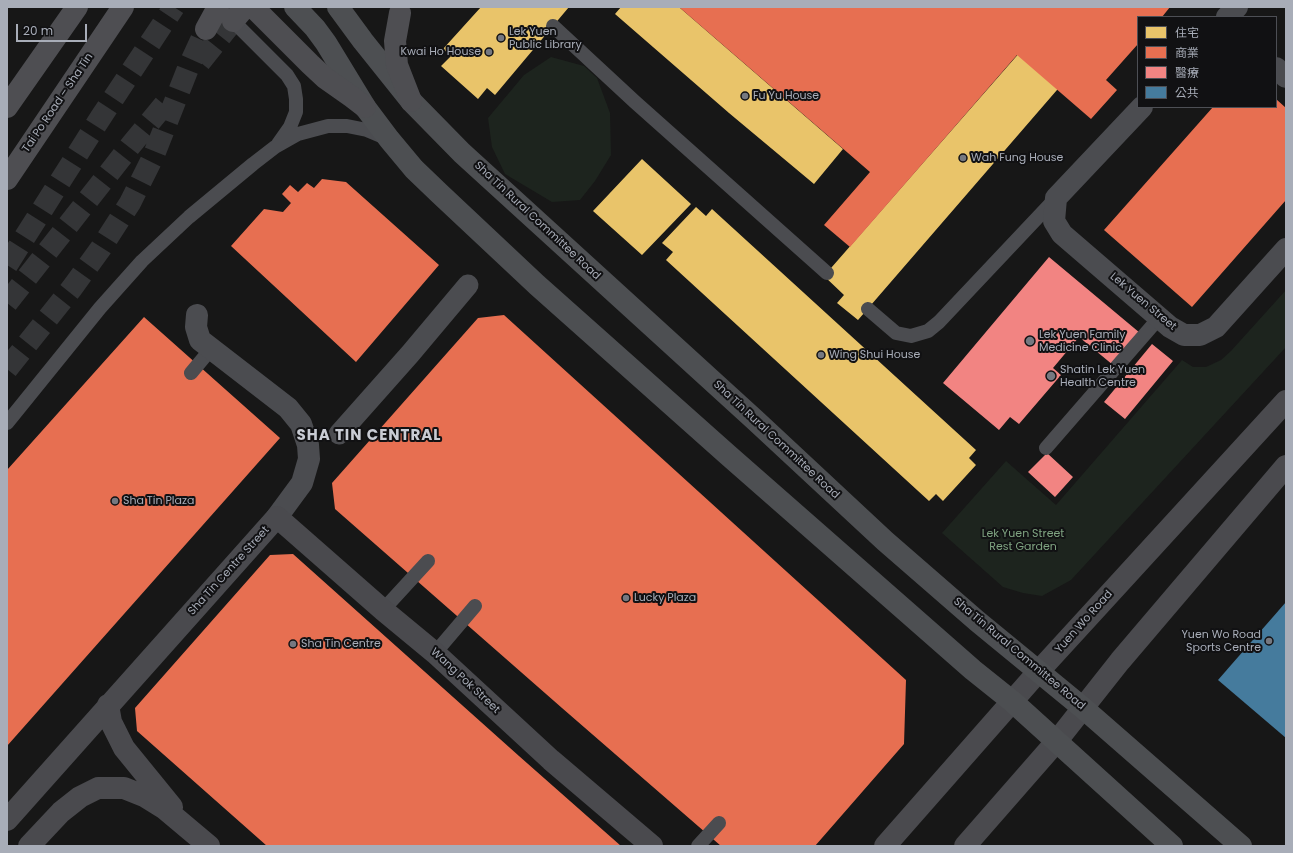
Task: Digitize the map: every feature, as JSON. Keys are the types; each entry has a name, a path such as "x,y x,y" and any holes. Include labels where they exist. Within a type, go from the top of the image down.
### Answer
{"highway":[{"path":"7,107 77,7"},
{"name":"Tai Po Road – Sha Tin","path":"7,179 123,7"},
{"path":"253,7 315,69 365,107"},
{"path":"206,29 229,10"},
{"path":"400,14 395,41 397,65 411,101"}],"main road":[{"path":"295,7 315,28 326,43 365,107 414,169 537,285 734,460 967,664 1013,702 1172,846"},
{"name":"Sha Tin Rural Committee Road","path":"338,7 411,101 462,153 885,541 977,621 1083,708 1241,846"},
{"name":"Yuen Wo Road","path":"885,846 1038,672 1286,401"},
{"path":"965,846 1056,742 1120,661 1286,466"},
{"name":"Wang Pok Street","path":"277,517 382,610 435,653 545,754 652,846"},
{"name":"Sha Tin Centre Street","path":"7,820 277,517"},
{"path":"108,705 111,722 124,748 189,828"},
{"path":"36,838 61,812 80,798 98,788 124,788 144,796 165,809 209,846"}],"street":[{"path":"1228,16 1237,7"},
{"path":"1277,69 1286,77"},
{"path":"1056,198 1141,108"},
{"name":"Lek Yuen Street","path":"1056,198 1054,221 1062,234 1159,318 1170,327 1184,335 1200,335 1216,327 1286,249"},
{"path":"339,434 410,354 468,285"},
{"name":"Sha Tin Centre Street","path":"197,315 196,327 200,340 288,408 301,424 308,445 309,459 302,483 277,517"}],"lane":[{"path":"229,10 287,75 294,86 296,112 290,127 276,148"},
{"path":"553,26 576,49 827,273"},
{"path":"7,422 100,308 151,252 219,191 276,148 298,134 328,126 347,126 367,130 389,139"},
{"path":"868,309 896,333 912,336 928,331 939,322 1056,198"},
{"path":"1046,448 1159,318"},
{"path":"191,373 211,349"},
{"path":"382,610 428,561"},
{"path":"435,653 475,606"},
{"path":"698,846 719,823"},
{"path":"643,846 652,846"}],"green space":[{"path":"551,57 584,66 597,78 610,113 611,155 595,181 580,200 552,202 505,174 492,147 488,118 524,75"},
{"name":"Lek Yuen Street Rest Garden","path":"1286,290 1286,347 1071,580 1042,596 1023,593 1003,587 942,533 1006,461 1056,505 1182,360 1193,367 1206,367 1221,360 1231,351"}],"building: 住宅":[{"name":"Kwai Ho House","path":"481,7 569,7 495,95 487,88 478,99 441,66 451,56 443,49"},
{"name":"Fu Yu House","path":"621,7 679,7 843,149 814,184 729,113 615,14"},
{"name":"Wah Fung House","path":"1042,27 1070,49 1063,57 1076,68 858,320 837,303 844,295 824,276"},
{"path":"642,159 691,204 642,255 593,211"},
{"name":"Wing Shui House","path":"696,207 706,216 712,209 976,450 969,458 976,465 943,501 936,494 929,501 666,260 673,252 662,243"},
{"path":"476,381 488,392 475,408 483,415 497,399 509,409 498,421 513,434 501,448 487,436 480,444 494,455 483,468 469,456 456,472 443,461 457,445 449,438 435,455 423,445 433,432 418,419 430,406 444,418 451,410 437,399 448,386 462,397"},
{"path":"186,388 205,404 191,420 215,440 231,421 251,437 199,498 179,481 198,459 176,440 163,455 144,438"},
{"path":"554,395 575,412 588,396 602,408 587,426 595,432 609,414 621,424 608,440 621,451 611,463 593,449 586,457 605,471 592,487 580,477 573,485 560,474 573,458 567,453 554,469 539,457 547,448 525,430 537,416 565,439 571,431 543,408"},
{"path":"421,446 434,457 421,473 429,480 443,463 455,473 444,486 459,499 447,512 433,501 427,508 440,520 429,533 416,521 402,537 389,526 403,510 395,503 381,520 369,509 380,497 365,484 376,471 390,483 397,475 383,463 394,451 408,462"},
{"path":"631,452 643,462 649,454 663,465 650,481 655,486 669,470 683,482 676,491 697,509 685,523 658,500 651,508 679,531 668,544 647,527 634,543 620,531 635,513 628,507 613,524 601,514 615,498 602,487 612,475 629,490 636,482 618,467"},
{"path":"114,472 132,488 119,504 142,524 159,505 178,522 126,582 106,566 126,543 103,524 90,539 71,522"},
{"path":"712,542 733,559 747,544 761,555 746,574 753,579 767,562 779,572 766,588 779,599 769,611 752,596 745,605 763,620 751,635 738,625 732,633 718,622 731,606 726,601 712,617 698,605 705,596 684,578 696,564 723,587 730,579 701,556"},
{"path":"43,554 61,570 47,586 71,606 87,586 107,603 55,663 35,647 54,625 32,606 19,620 7,610 7,596"},
{"path":"274,594 288,606 277,618 283,623 293,611 307,622 296,634 306,643 296,654 286,645 280,652 290,661 278,674 269,665 238,700 248,708 237,721 227,713 221,719 231,728 221,740 211,731 200,743 187,731 198,719 192,714 181,726 168,715 179,703 168,694 178,682 189,691 194,685 185,676 196,663 206,671 218,658 230,669 215,687 221,692 259,650 253,644 237,661 224,650 236,637 226,628 238,615 248,624 254,617 244,608 253,597 264,606"},
{"path":"784,600 796,611 802,603 816,614 802,630 808,635 822,619 836,631 828,640 850,658 838,672 811,649 804,657 832,680 821,693 800,676 786,691 772,680 788,662 780,656 766,673 754,663 767,646 755,636 764,624 782,639 789,631 771,616"},
{"path":"16,668 35,685 7,718 7,678"},
{"path":"841,705 854,716 840,732 848,739 862,722 875,732 864,745 879,758 867,771 853,760 847,767 860,779 850,792 836,780 822,796 809,785 823,769 815,762 801,779 789,769 800,756 784,743 796,730 810,742 817,734 803,723 814,710 828,721"},
{"path":"222,745 240,761 255,745 269,757 254,773 262,781 277,764 291,777 277,794 292,808 309,822 323,806 339,819 323,835 332,842 346,825 360,838 352,846 288,846 297,836 264,807 250,823 235,810 250,794 242,787 227,803 214,792 228,775 209,758"},
{"path":"786,771 799,782 785,798 793,805 807,788 819,799 808,811 823,824 812,837 797,825 791,833 804,844 803,846 757,846 767,835 759,828 745,845 733,835 744,822 729,809 740,796 755,808 761,800 747,788 758,776 772,787"}],"building: 商業":[{"path":"679,7 1170,7 1163,16 1137,16 1137,45 1106,80 1117,90 1091,119 1017,55 850,247 824,225 870,172"},
{"path":"1277,100 1286,108 1286,200 1192,307 1104,230 1212,108 1277,108"},
{"path":"322,179 346,182 439,265 356,362 231,246 264,209 283,212 291,203 282,194 290,185 298,192 307,183 314,188"},
{"name":"Lucky Plaza","path":"504,315 906,680 904,744 815,846 721,846 335,509 332,483 478,318"},
{"name":"Sha Tin Plaza","path":"144,317 280,438 7,746 7,470"},
{"name":"Sha Tin Centre","path":"293,554 621,846 267,846 137,731 135,708 270,555"}],"building: 醫療":[{"path":"1049,257 1140,333 1113,365 1079,337 1053,368 1061,375 1019,424 1010,417 999,430 943,383"},
{"path":"1152,344 1173,361 1125,419 1104,402"},
{"path":"1047,453 1073,477 1055,497 1028,472"}],"building: 公共":[{"name":"Yuen Wo Road Sports Centre","path":"1286,602 1286,738 1218,680"}],"tunnel":[{"path":"7,265 101,117 174,7"},
{"path":"200,62 233,21"},
{"path":"7,369 72,288 101,248 130,203 153,157 189,66 206,29"},
{"path":"7,303 169,99"}],"place":[{"name":"Lek Yuen Public Library","path":"501,38"},
{"name":"Kwai Ho House","path":"489,52"},
{"name":"Fu Yu House","path":"745,96"},
{"name":"Wah Fung House","path":"963,158"},
{"name":"Lek Yuen Family Medicine Clinic","path":"1030,341"},
{"name":"Wing Shui House","path":"821,355"},
{"name":"Shatin Lek Yuen Health Centre","path":"1051,376"},
{"name":"Sha Tin Plaza","path":"115,501"},
{"name":"Lucky Plaza","path":"626,598"},
{"name":"Yuen Wo Road Sports Centre","path":"1269,641"},
{"name":"Sha Tin Centre","path":"293,644"}],"district":[{"name":"SHA TIN CENTRAL","path":"369,436"}]}
